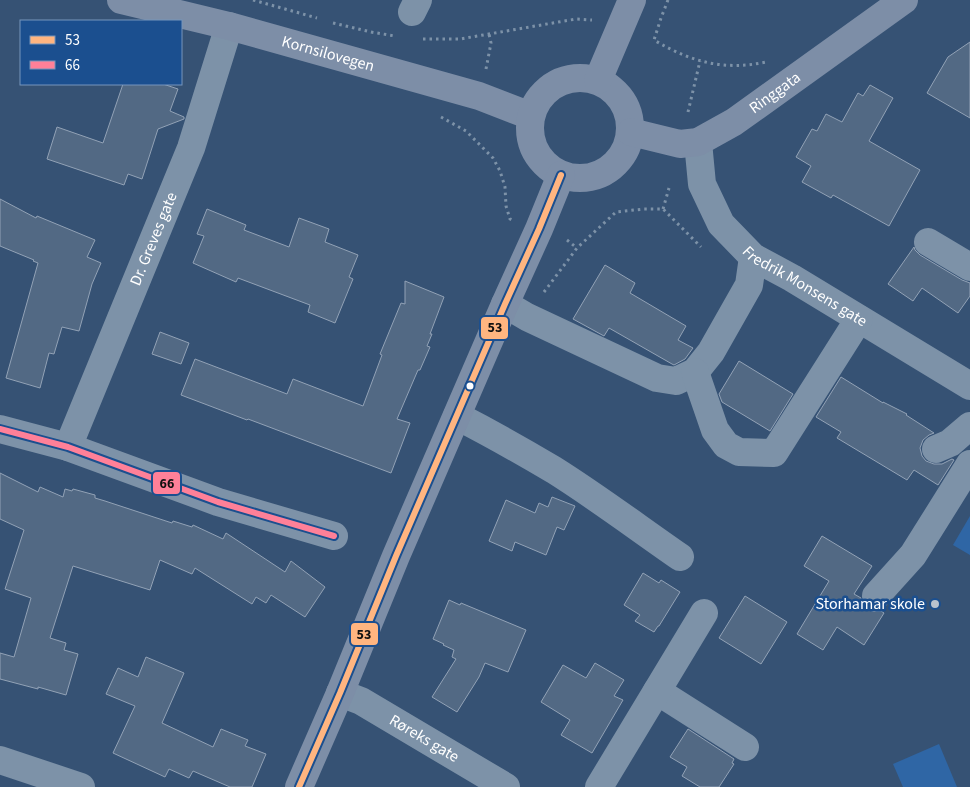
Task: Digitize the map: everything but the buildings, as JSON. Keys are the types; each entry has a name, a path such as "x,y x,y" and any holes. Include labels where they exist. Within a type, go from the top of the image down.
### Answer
{"main road":[{"name":"Kornsilovegen","path":"121,0 229,26 479,96 531,116"},
{"path":"598,80 632,0"},
{"name":"Ringgata","path":"631,132 680,144 698,142 734,122 904,0"},
{"path":"568,79 598,80 615,91 628,109 631,132 624,154 610,170 595,177 581,179 561,175 546,166 537,155 530,130 531,116 544,92 554,85 568,79"},
{"path":"299,787 396,556 561,175"}],"street":[{"name":"Dr. Greves gate","path":"68,448 191,148 229,26"},
{"name":"Fredrik Monsens gate","path":"698,142 702,184 721,224 753,257 792,278 970,386"},
{"path":"928,242 970,267"},
{"path":"505,304 527,317 657,378 676,380 695,372 711,352 749,285 753,257"},
{"path":"695,372 715,430 726,445 739,452 774,453 859,319"},
{"path":"457,416 554,471 680,557"},
{"path":"936,449 950,443 970,426"},
{"path":"0,429 68,448 218,502 334,536"},
{"path":"876,596 913,555 970,464"},
{"path":"599,787 704,613"},
{"path":"657,691 745,747"},
{"name":"Røreks gate","path":"340,693 361,701 506,787"},
{"path":"0,760 67,785"}],"path":[{"path":"668,0 654,40 664,46 700,61 722,66 750,66 772,61"},
{"path":"486,70 491,43 489,34"},
{"path":"688,112 700,61"},
{"path":"434,115 466,132 493,158 505,187 506,206 510,219 515,221"},
{"path":"466,132 469,127"},
{"path":"663,208 669,188"},
{"path":"567,240 577,248"}],"shaded area":[{"path":"970,516 970,555 953,545"},
{"path":"939,744 957,787 903,787 893,764"}],"transit line":[{"name":"53","path":"299,787 396,556 561,175"},
{"name":"66","path":"0,429 68,447 218,502 334,536"}],"place":[{"name":"Storhamar skole","path":"935,604"}]}
